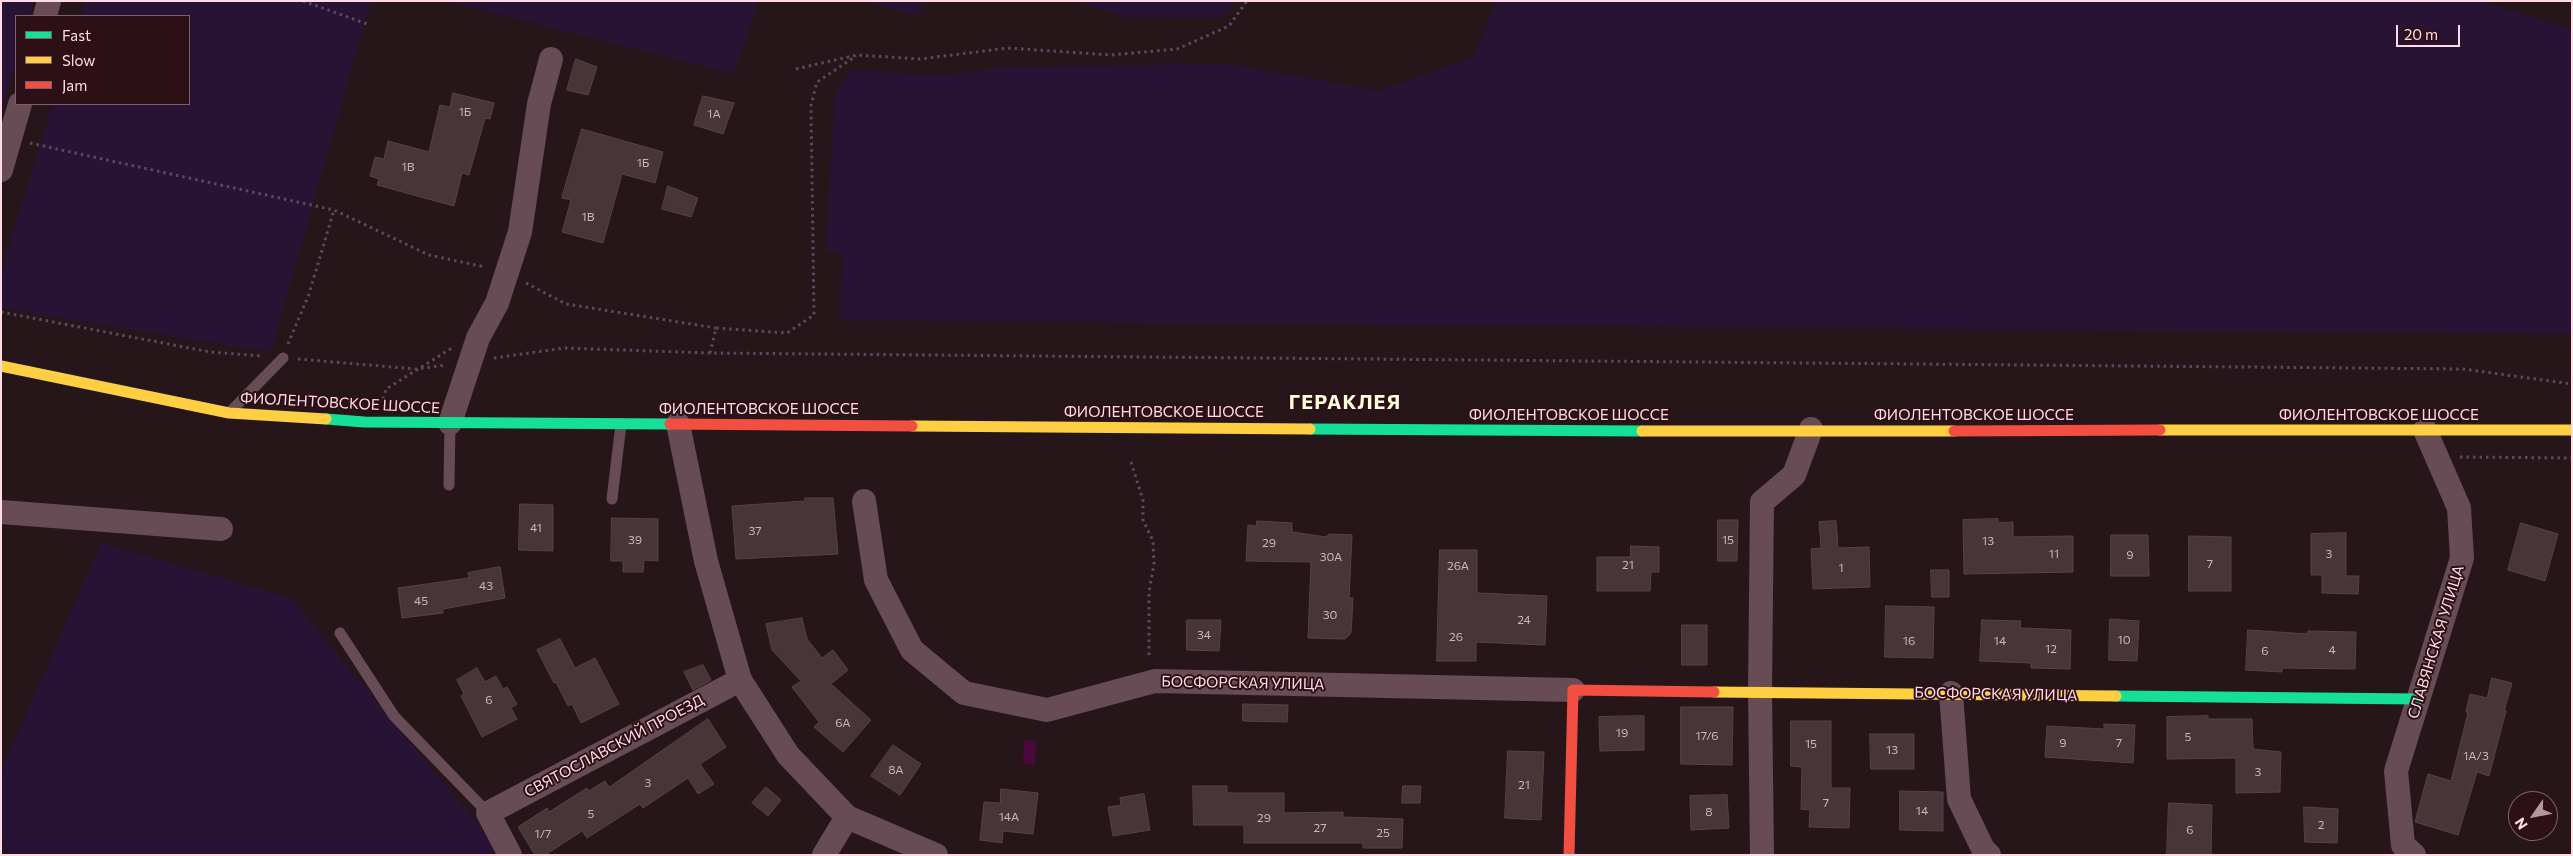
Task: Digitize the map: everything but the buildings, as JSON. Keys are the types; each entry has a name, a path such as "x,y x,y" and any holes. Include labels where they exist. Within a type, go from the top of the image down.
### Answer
{"main road":[{"name":"ФИОЛЕНТОВСКОЕ ШОССЕ","path":"1,366 228,413 376,422 1670,431 2572,430"},
{"name":"БОСФОРСКАЯ УЛИЦА","path":"1573,690 2418,699"},
{"path":"1569,855 1573,690"}],"street":[{"path":"45,15 50,1"},
{"path":"450,423 478,338 497,303 520,232 539,104 551,59"},
{"path":"1,170 20,105"},
{"path":"678,424 706,561 740,680 788,756 847,817 936,855"},
{"path":"1762,855 1760,691 1762,502 1794,475 1811,430"},
{"name":"СЛАВЯНСКАЯ УЛИЦА","path":"2414,855 2404,845 2396,771 2462,558 2459,508 2425,430"},
{"name":"БОСФОРСКАЯ УЛИЦА","path":"864,501 876,580 912,650 964,692 1046,710 1150,683 1573,690"},
{"path":"1,512 221,529"},
{"name":"СВЯТОСЛАВСКИЙ ПРОЕЗД","path":"488,813 740,680"},
{"path":"1951,693 1959,799 1983,849 1989,855"},
{"path":"488,813 510,855"},
{"path":"824,855 847,817"}],"lane":[{"path":"228,413 283,358"},
{"path":"449,485 450,423"},
{"path":"612,499 620,424"},
{"path":"340,633 394,716 488,813"}],"path":[{"path":"303,1 370,25"},
{"path":"796,69 857,55 920,59 1008,48 1111,55 1177,49 1229,26 1247,1"},
{"path":"10,139 334,210 429,255 507,272 566,304 716,328 786,333 814,315 810,105 817,82 857,55"},
{"path":"283,358 309,294 334,210"},
{"path":"1,312 210,352 416,369"},
{"path":"710,353 716,328"},
{"path":"376,422 386,389 447,349 478,338"},
{"path":"470,362 564,348 710,353 2463,369 2572,384"},
{"path":"1131,462 1143,500 1143,520 1153,541 1154,564 1149,592 1150,683"}],"shaded area":[{"path":"1,1 34,1 29,15 15,15 15,65 1,114"},
{"path":"85,1 371,1 271,352 1,308 1,270 53,105 190,105 190,15 81,15"},
{"path":"448,1 759,1 734,74"},
{"path":"864,1 925,1 918,16"},
{"path":"1077,1 1237,1 1221,18 1125,17"},
{"path":"1497,1 2480,1 2572,29 2572,334 839,320 843,253 826,252 835,91 852,69 933,76 1006,67 1229,64 1379,91 1474,57"},
{"path":"101,543 291,598 490,839 494,855 11,855 1,842 1,772"},
{"path":"1024,740 1036,741 1035,765 1023,764"}],"traffic: fast":[{"path":"326,419 364,422 670,424"},
{"path":"1310,429 1642,431"},
{"path":"2116,696 2418,699"}],"traffic: slow":[{"path":"1,366 229,413 326,419"},
{"path":"912,426 1310,429"},
{"path":"2160,430 2572,430"},
{"path":"1642,431 1954,431"},
{"path":"1714,692 2116,696"}],"traffic: jam":[{"path":"670,424 912,426"},
{"path":"1954,431 2160,430"},
{"path":"1569,855 1573,690 1714,692"}],"district":[{"name":"ГЕРАКЛЕЯ","path":"1345,402"}]}
